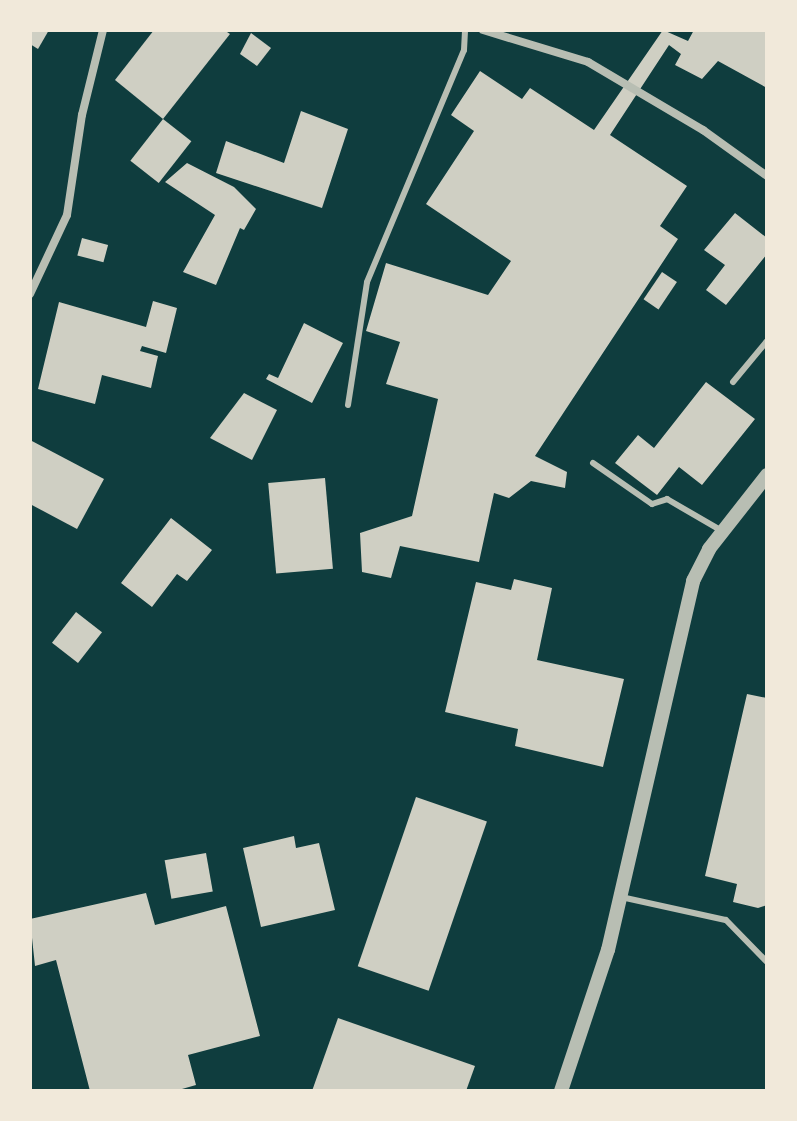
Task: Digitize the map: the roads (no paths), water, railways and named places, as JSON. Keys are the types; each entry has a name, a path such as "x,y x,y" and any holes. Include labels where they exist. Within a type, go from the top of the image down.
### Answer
{"street":[{"path":"30,294 67,215 82,115 103,30"},
{"path":"483,30 588,62 703,130 767,176"},
{"path":"561,1091 621,897 693,581 722,531 767,475"}],"lane":[{"path":"348,405 367,282 459,64 465,30"},
{"path":"733,382 767,341"},
{"path":"593,463 652,504 667,499 722,531"},
{"path":"621,897 726,920 767,962"}]}
